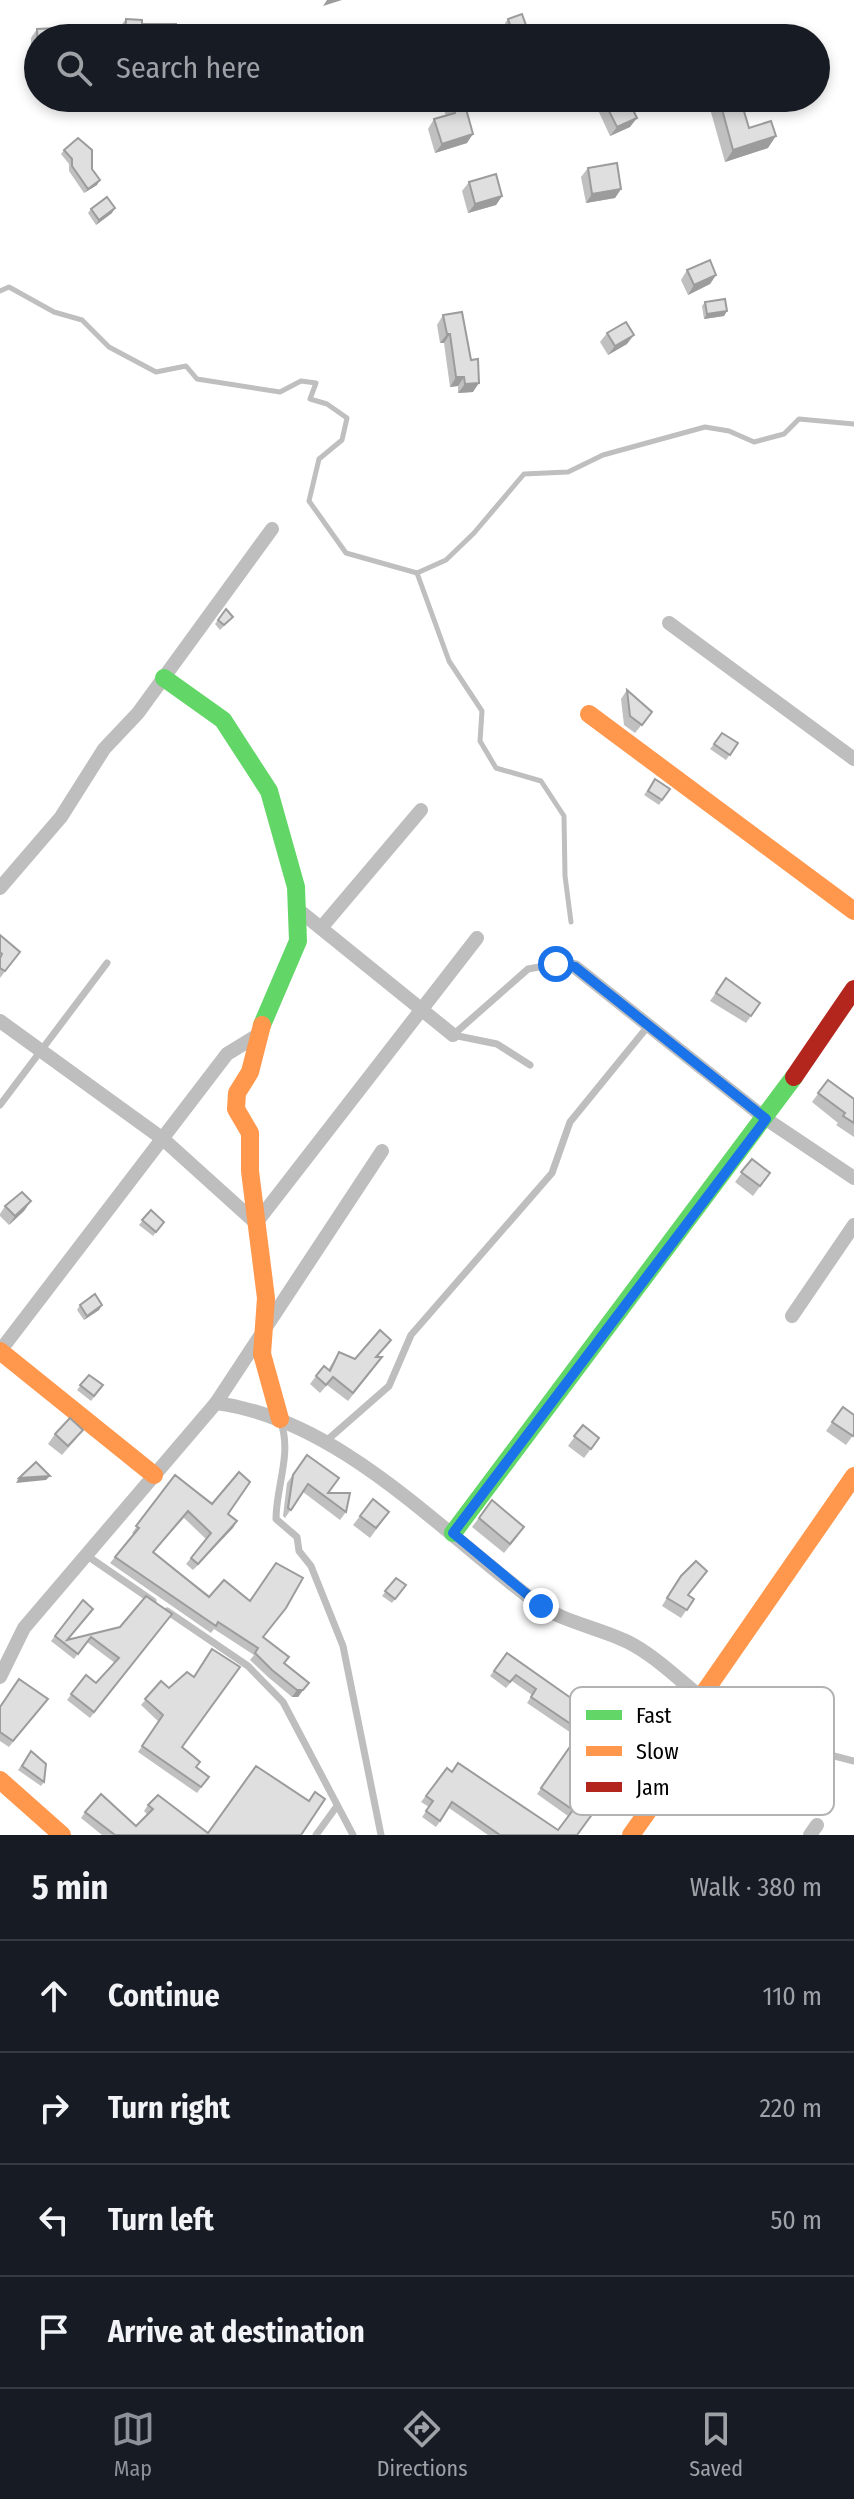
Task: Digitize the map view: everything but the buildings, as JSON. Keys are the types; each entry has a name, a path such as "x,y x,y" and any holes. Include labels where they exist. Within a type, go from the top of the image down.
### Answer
{"street":[{"path":"1,885 61,817 104,749 138,713 272,529"},
{"path":"669,623 854,759"},
{"path":"164,678 223,720 269,791 296,887 298,941 258,1035 250,1072 237,1093 236,1109 250,1133 256,1223 266,1298 261,1330 262,1354 280,1419"},
{"path":"589,714 854,911"},
{"path":"321,928 421,810"},
{"path":"296,908 453,1035"},
{"path":"256,1223 477,938"},
{"path":"575,967 766,1119 854,1178"},
{"path":"453,1533 766,1119 854,989"},
{"path":"0,1021 163,1139 256,1223"},
{"path":"154,1475 0,1351 227,1054 258,1035"},
{"path":"0,1677 5,1652 216,1403 261,1330 382,1151"},
{"path":"792,1316 854,1225"},
{"path":"216,1403 248,1407 280,1419 356,1462 453,1533 541,1606 631,1643 688,1687"},
{"path":"708,1687 852,1484"},
{"path":"0,1780 62,1835"},
{"path":"631,1835 645,1815"}],"lane":[{"path":"0,1105 107,963"},
{"path":"453,1035 528,969 556,964 575,967"},
{"path":"323,1444 389,1386 411,1335 552,1173 570,1122 649,1025"},
{"path":"453,1035 497,1044 530,1065"},
{"path":"280,1419 285,1435 276,1519 297,1537 299,1551 311,1566 343,1646 381,1835"},
{"path":"86,1555 248,1666 283,1702 353,1835"},
{"path":"834,1756 854,1761"},
{"path":"316,1835 337,1806"}],"waterway":[{"path":"0,291 9,287 54,312 82,320 109,347 156,372 186,366 197,379 280,392 301,381 316,383 310,399 327,404 347,418 342,440 319,459 309,501 346,553 417,573 446,560 474,533 524,474 568,472 603,455 705,427 729,431 754,442 784,434 799,419 854,424"},
{"path":"417,573 449,661 482,711 480,741 496,768 541,781 564,816 565,876 571,922"}],"traffic: fast":[{"path":"164,678 223,720 269,791 296,887 298,941 262,1025"},
{"path":"453,1533 794,1077"}],"traffic: slow":[{"path":"589,714 854,911"},
{"path":"262,1025 250,1072 237,1093 236,1109 250,1133 250,1171 266,1298 262,1354 280,1419"},
{"path":"0,1351 154,1475"},
{"path":"708,1687 854,1476"},
{"path":"0,1780 62,1835"},
{"path":"631,1835 645,1815"}],"traffic: jam":[{"path":"794,1077 854,989"}],"route":[{"path":"541,1606 453,1533 766,1119 575,967 556,964"}]}
